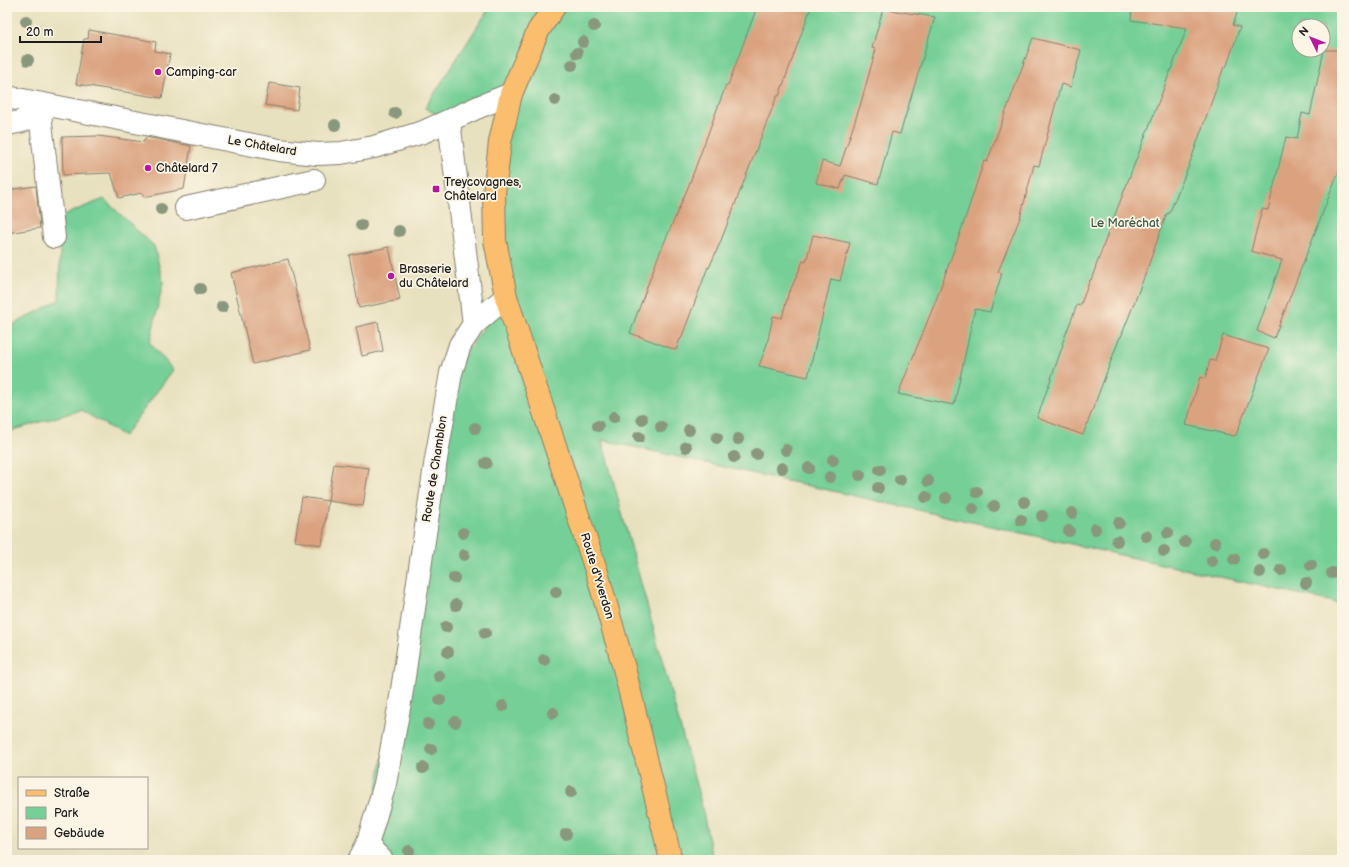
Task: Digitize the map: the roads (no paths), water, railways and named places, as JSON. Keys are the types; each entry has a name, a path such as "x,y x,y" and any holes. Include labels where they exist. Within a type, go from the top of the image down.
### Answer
{"main road":[{"path":"506,297 495,240 494,194 500,142 511,94 538,31 554,7"},
{"name":"Route d'Yverdon","path":"506,297 598,576 624,668 671,860"}],"street":[{"name":"Le Châtelard","path":"7,97 44,110 279,150 317,154 341,153 374,147 423,132 511,94"},
{"path":"7,124 19,122 44,110 54,237"},
{"path":"449,121 474,324"},
{"path":"186,208 314,180"},
{"name":"Route de Chamblon","path":"369,855 385,784 401,697 450,373 460,345 474,324 506,297"}],"place":[{"name":"Camping-car","path":"158,72"},
{"name":"Châtelard 7","path":"148,168"},
{"name":"Treycovagnes, Châtelard","path":"436,189"},
{"name":"Brasserie du Châtelard","path":"391,276"}],"park label":[{"name":"Le Maréchat","path":"1125,223"}]}
